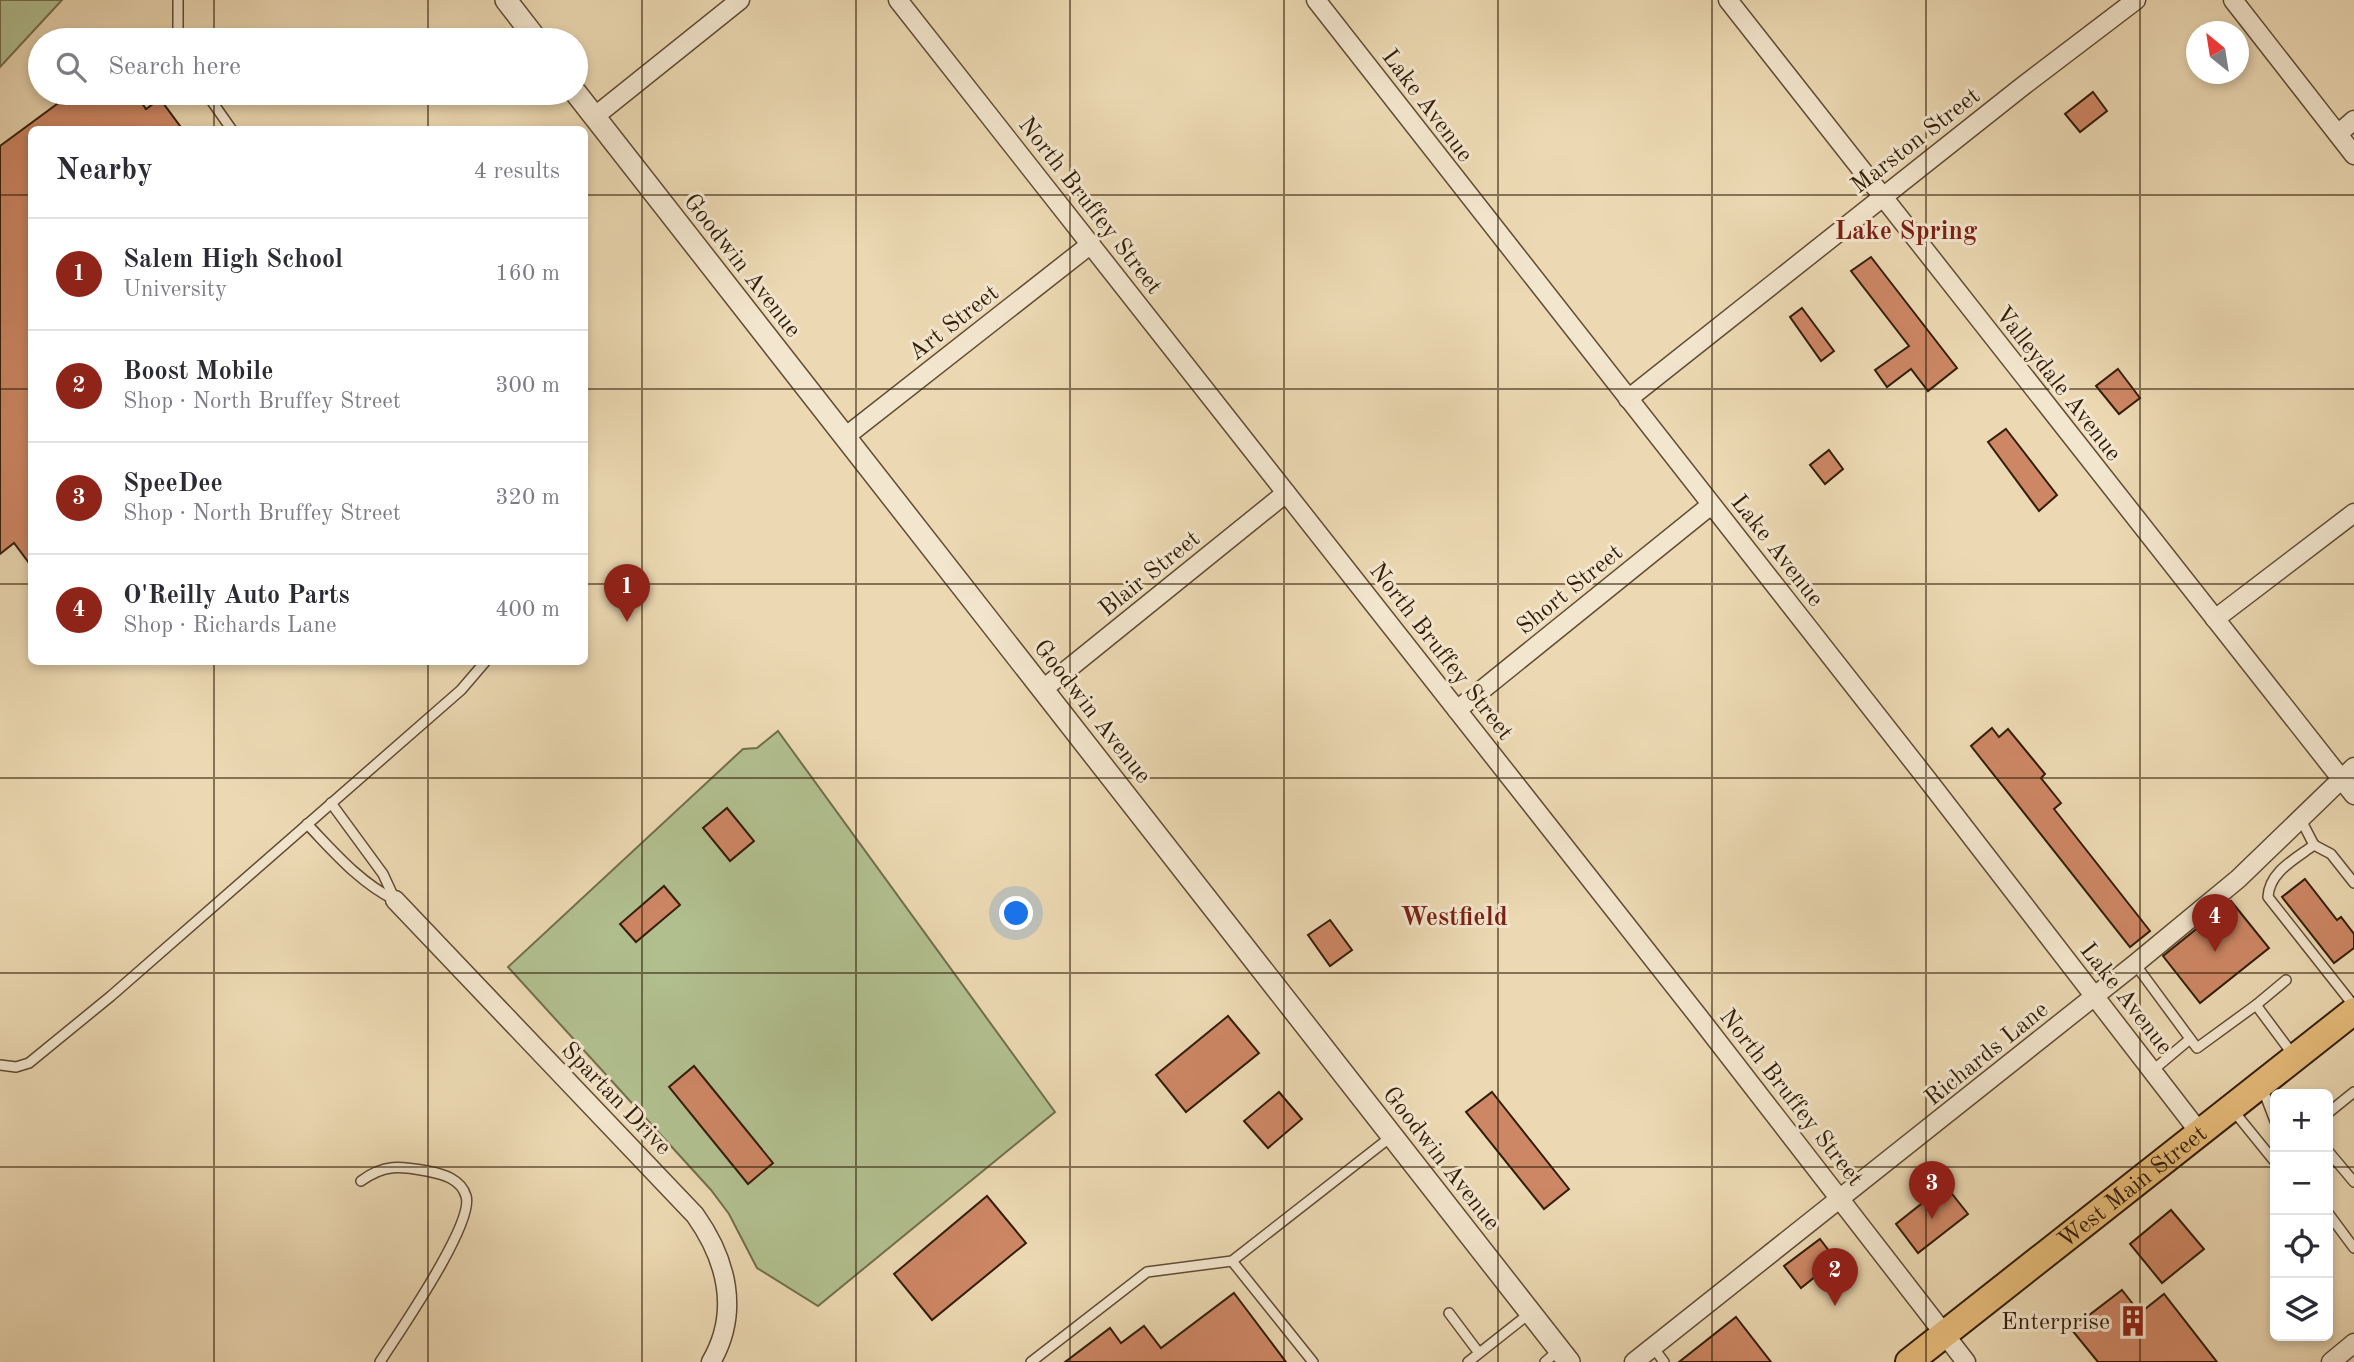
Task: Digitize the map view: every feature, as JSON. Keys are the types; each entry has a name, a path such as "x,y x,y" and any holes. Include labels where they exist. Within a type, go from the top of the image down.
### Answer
{"main road":[{"name":"West Main Street","path":"1909,1362 2354,1009"}],"street":[{"path":"506,0 528,28"},
{"path":"594,117 740,0"},
{"name":"North Bruffey Street","path":"898,0 1966,1362"},
{"name":"Lake Avenue","path":"1316,0 2200,1133"},
{"name":"Valleydale Avenue","path":"1728,0 2215,619 2347,772 2354,795"},
{"name":"Marston Street","path":"1628,399 2136,0"},
{"path":"2233,0 2354,155"},
{"name":"Goodwin Avenue","path":"585,105 1530,1313 1558,1358"},
{"path":"2337,134 2354,120"},
{"name":"Art Street","path":"845,437 1091,244"},
{"name":"Blair Street","path":"1042,690 1286,493"},
{"name":"Short Street","path":"1457,710 1711,505"},
{"path":"2215,619 2354,513"},
{"name":"Richards Lane","path":"1634,1362 2135,964 2238,878 2347,772"},
{"name":"Spartan Drive","path":"395,900 695,1215 710,1236 721,1259 727,1284 727,1310 722,1336 711,1362"},
{"path":"2331,1362 2354,1343"}],"lane":[{"path":"178,0 178,28"},
{"path":"214,105 229,126"},
{"path":"0,1065 16,1067 29,1063 111,996 461,690 482,665"},
{"path":"331,803 383,874 395,900"},
{"path":"2299,817 2314,845 2331,854 2354,883"},
{"path":"307,824 356,874 375,890 395,900"},
{"path":"2314,845 2276,874 2270,882 2268,897 2354,1009"},
{"path":"2135,964 2197,1048 2286,980"},
{"path":"2256,1005 2295,1058"},
{"path":"2152,1071 2190,1039"},
{"path":"2261,1085 2270,1108"},
{"path":"2333,1109 2354,1092"},
{"path":"2231,1108 2270,1156"},
{"path":"1031,1362 1147,1272 1232,1261 1392,1136"},
{"path":"2329,1152 2354,1182"},
{"path":"361,1181 374,1172 401,1166 454,1180 467,1197 467,1209 448,1251 380,1362"},
{"path":"2329,1215 2354,1248"},
{"path":"1232,1261 1313,1362"},
{"path":"1449,1313 1479,1353"},
{"path":"1468,1362 1530,1313"},
{"path":"1653,1347 1664,1362"}],"green space":[{"path":"0,0 62,0 36,28 28,28 28,37 0,67"},
{"path":"778,731 1055,1112 818,1306 757,1268 729,1214 711,1190 508,967 743,749 757,748"}],"building":[{"path":"2093,92 2107,111 2080,132 2065,114"},
{"path":"56,105 143,105 146,109 152,105 164,105 180,126 28,126 28,562 14,543 0,554 0,146"},
{"path":"1871,257 1957,368 1928,391 1911,369 1887,387 1875,370 1909,346 1851,271"},
{"path":"1802,308 1834,351 1821,361 1790,317"},
{"path":"2118,369 2140,398 2119,414 2096,386"},
{"path":"2006,429 2057,495 2039,511 1988,442"},
{"path":"1829,450 1843,469 1825,484 1810,465"},
{"path":"1992,728 1999,737 2008,729 2045,774 2041,778 2061,803 2054,809 2150,931 2130,947 1971,746"},
{"path":"727,808 754,841 730,861 703,828"},
{"path":"2305,879 2337,920 2341,917 2354,934 2354,948 2334,963 2282,897"},
{"path":"664,886 680,905 636,942 620,924"},
{"path":"2231,901 2269,948 2200,1003 2163,956"},
{"path":"1330,920 1352,950 1330,966 1308,935"},
{"path":"1228,1016 1259,1053 1186,1112 1156,1075"},
{"path":"694,1066 773,1163 748,1184 669,1087"},
{"path":"1279,1092 1302,1119 1268,1148 1244,1121"},
{"path":"1492,1092 1569,1189 1544,1209 1466,1112"},
{"path":"1945,1185 1968,1214 1918,1253 1896,1224"},
{"path":"987,1196 1026,1243 932,1320 894,1274"},
{"path":"2171,1210 2204,1249 2162,1283 2130,1244"},
{"path":"1820,1239 1836,1260 1801,1288 1784,1266"},
{"name":"Enterprise","path":"2122,1290 2140,1313 2164,1294 2217,1362 2098,1362 2071,1329"},
{"path":"1234,1293 1286,1362 1065,1362 1110,1328 1121,1343 1144,1326 1161,1348"},
{"path":"1736,1317 1771,1362 1679,1362"}],"place":[{"name":"Salem High School","path":"627,622"},
{"name":"O'Reilly Auto Parts","path":"2215,952"},
{"name":"SpeeDee","path":"1932,1219"},
{"name":"Boost Mobile","path":"1835,1306"},
{"name":"Enterprise","path":"2133,1321"}],"district":[{"name":"Lake Spring","path":"1906,230"},
{"name":"Westfield","path":"1454,916"}]}
